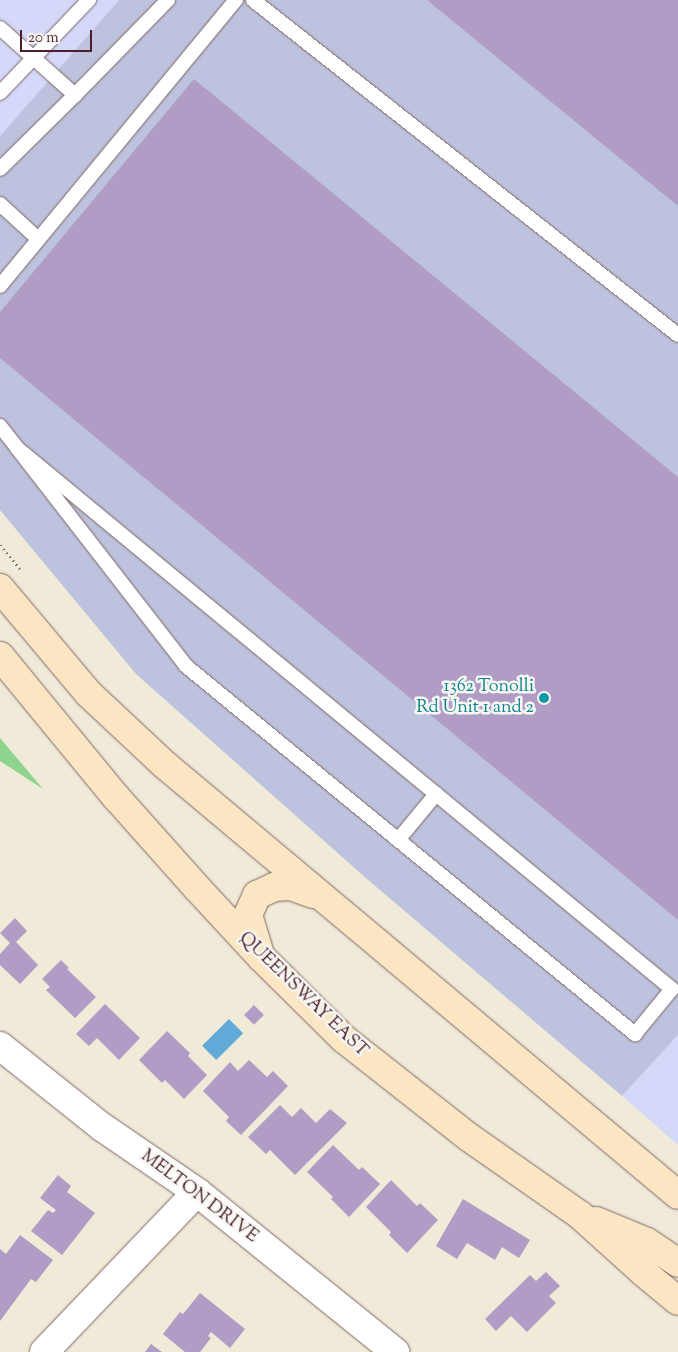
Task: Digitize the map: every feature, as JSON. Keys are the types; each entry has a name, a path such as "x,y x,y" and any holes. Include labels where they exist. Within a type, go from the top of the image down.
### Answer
{"main road":[{"path":"0,588 88,693 165,765 678,1195"},
{"name":"QUEENSWAY EAST","path":"0,656 116,797 261,957 344,1039 470,1138 580,1215 678,1301"},
{"path":"261,957 251,931 248,915 257,895 274,887 291,886 324,899"},
{"path":"580,1215 648,1242 678,1263"},
{"path":"643,1272 678,1311"}],"street":[{"name":"MELTON DRIVE","path":"0,1046 102,1127 197,1192 395,1352"},
{"path":"44,1352 197,1192"}],"lane":[{"path":"0,93 89,0"},
{"path":"0,169 168,0"},
{"path":"0,286 236,0"},
{"path":"253,0 678,335"},
{"path":"0,28 75,95"},
{"path":"0,204 38,239"},
{"path":"0,426 17,448 186,666 635,1034 672,989 17,448"},
{"path":"398,840 436,794"}],"shaded area":[{"path":"0,0 119,0 0,136"},
{"path":"119,0 678,0 678,1035 622,1096 367,879 136,674 0,510 0,136"},
{"path":"678,1035 678,1145 622,1096"}],"green space":[{"path":"0,738 43,789 0,761"}],"water":[{"path":"229,1019 243,1033 216,1060 202,1046"}],"building":[{"path":"427,0 678,0 678,206"},
{"name":"1362 Tonolli Rd Unit 1 and 2","path":"194,79 678,477 678,920 0,358 0,312"},
{"path":"15,918 27,931 16,942 38,965 20,984 0,965 0,954 10,943 0,933"},
{"path":"61,960 69,968 67,969 96,997 75,1018 46,990 50,987 42,979"},
{"path":"105,1004 140,1038 119,1060 97,1038 89,1046 76,1034"},
{"path":"254,1005 264,1015 254,1025 244,1015"},
{"path":"167,1031 190,1053 188,1056 207,1075 184,1099 165,1080 162,1083 139,1060"},
{"path":"249,1060 267,1077 273,1071 288,1086 241,1135 226,1121 229,1117 203,1091 230,1062 238,1071"},
{"path":"280,1105 292,1117 301,1108 316,1123 330,1109 347,1123 295,1175 270,1150 266,1154 248,1137"},
{"path":"333,1145 359,1170 362,1167 380,1184 349,1217 331,1199 333,1197 307,1172"},
{"path":"58,1175 71,1186 67,1192 95,1213 62,1255 31,1231 48,1210 53,1213 56,1210 40,1198"},
{"path":"391,1180 417,1206 420,1203 438,1220 407,1253 389,1235 391,1232 366,1207"},
{"path":"463,1199 530,1240 519,1258 502,1247 495,1260 467,1243 457,1259 436,1246"},
{"path":"20,1235 53,1260 36,1282 31,1279 0,1321 0,1249 6,1254"},
{"path":"546,1272 560,1286 549,1296 556,1303 527,1332 511,1316 496,1331 485,1319 530,1275 536,1281"},
{"path":"200,1293 245,1329 230,1348 211,1332 208,1336 211,1338 200,1352 185,1352 163,1334 180,1312 183,1314"},
{"path":"151,1344 162,1352 145,1352"}],"place":[{"name":"1362 Tonolli Rd Unit 1 and 2","path":"544,698"}]}
